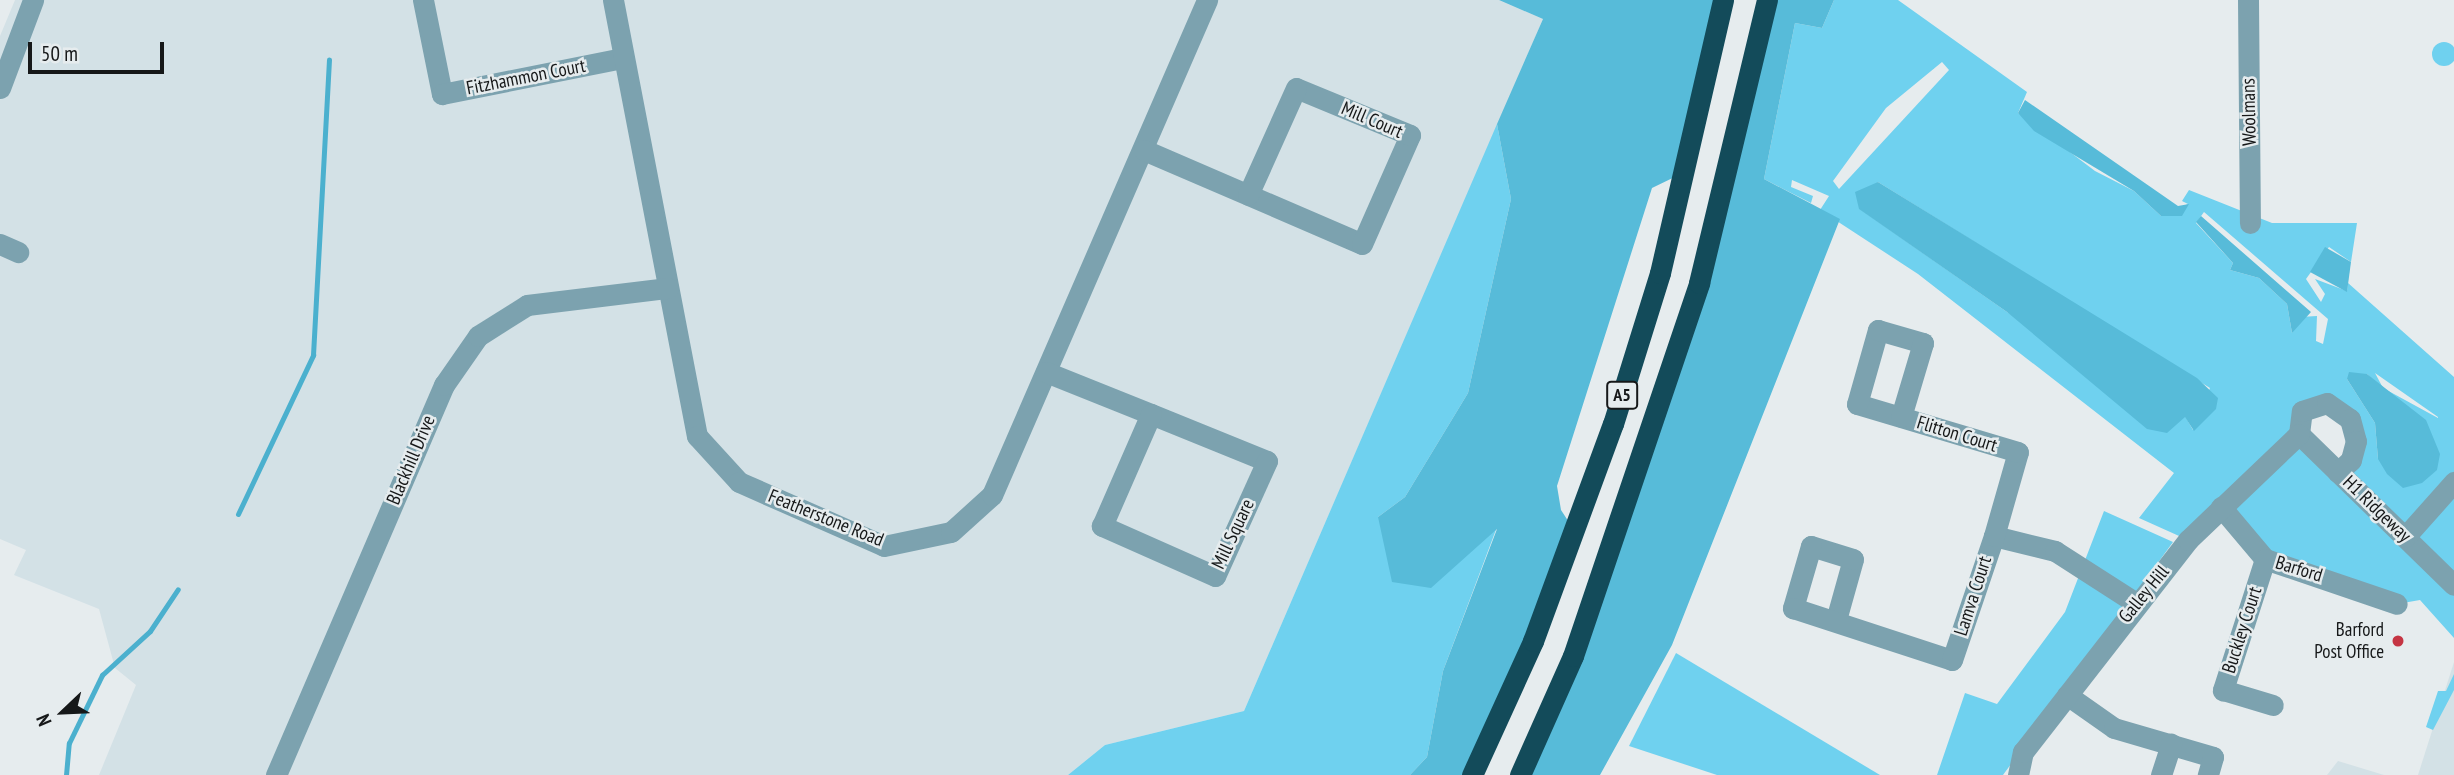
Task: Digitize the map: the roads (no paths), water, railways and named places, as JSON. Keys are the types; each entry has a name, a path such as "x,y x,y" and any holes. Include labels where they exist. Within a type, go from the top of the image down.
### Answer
{"highway":[{"name":"A5","path":"1472,775 1533,641 1613,424 1660,273 1723,0"},
{"name":"A5","path":"1520,775 1573,656 1699,283 1767,0"}],"street":[{"path":"0,88 33,0"},
{"name":"Fitzhammon Court","path":"423,0 442,93 622,58"},
{"name":"Featherstone Road","path":"613,0 622,58 697,436 739,482 884,546 951,532 992,495 1208,0"},
{"name":"Woolmans","path":"2248,0 2250,223"},
{"name":"Mill Court","path":"1144,150 1248,195 1362,244 1410,135 1296,88 1248,195"},
{"name":"Blackhill Drive","path":"276,775 444,385 478,336 527,306 668,288"},
{"name":"Mill Square","path":"1046,372 1151,414 1267,461 1215,576 1102,526 1151,414"},
{"name":"Galley Hill","path":"2018,775 2023,752 2136,603 2221,507 2299,434 2302,411 2327,403 2350,419 2356,441 2351,460 2338,472"},
{"name":"Flitton Court","path":"1901,416 2018,452 1994,536"},
{"name":"H1 Ridgeway","path":"2299,434 2454,584"},
{"path":"2404,537 2454,482"},
{"name":"Barford","path":"2221,507 2265,559 2397,604"},
{"path":"1994,536 2054,551 2136,603"},
{"name":"Lamva Court","path":"1836,620 1952,660 1994,536"},
{"name":"Buckley Court","path":"2265,559 2223,690 2273,705"},
{"path":"2067,695 2114,728 2213,757 2208,775"},
{"path":"2161,775 2171,744"}],"waterway":[{"path":"238,514 313,355 329,59"},
{"path":"66,775 69,743 102,675 150,631 178,589"}],"place":[{"name":"Barford Post Office","path":"2398,641"}]}
